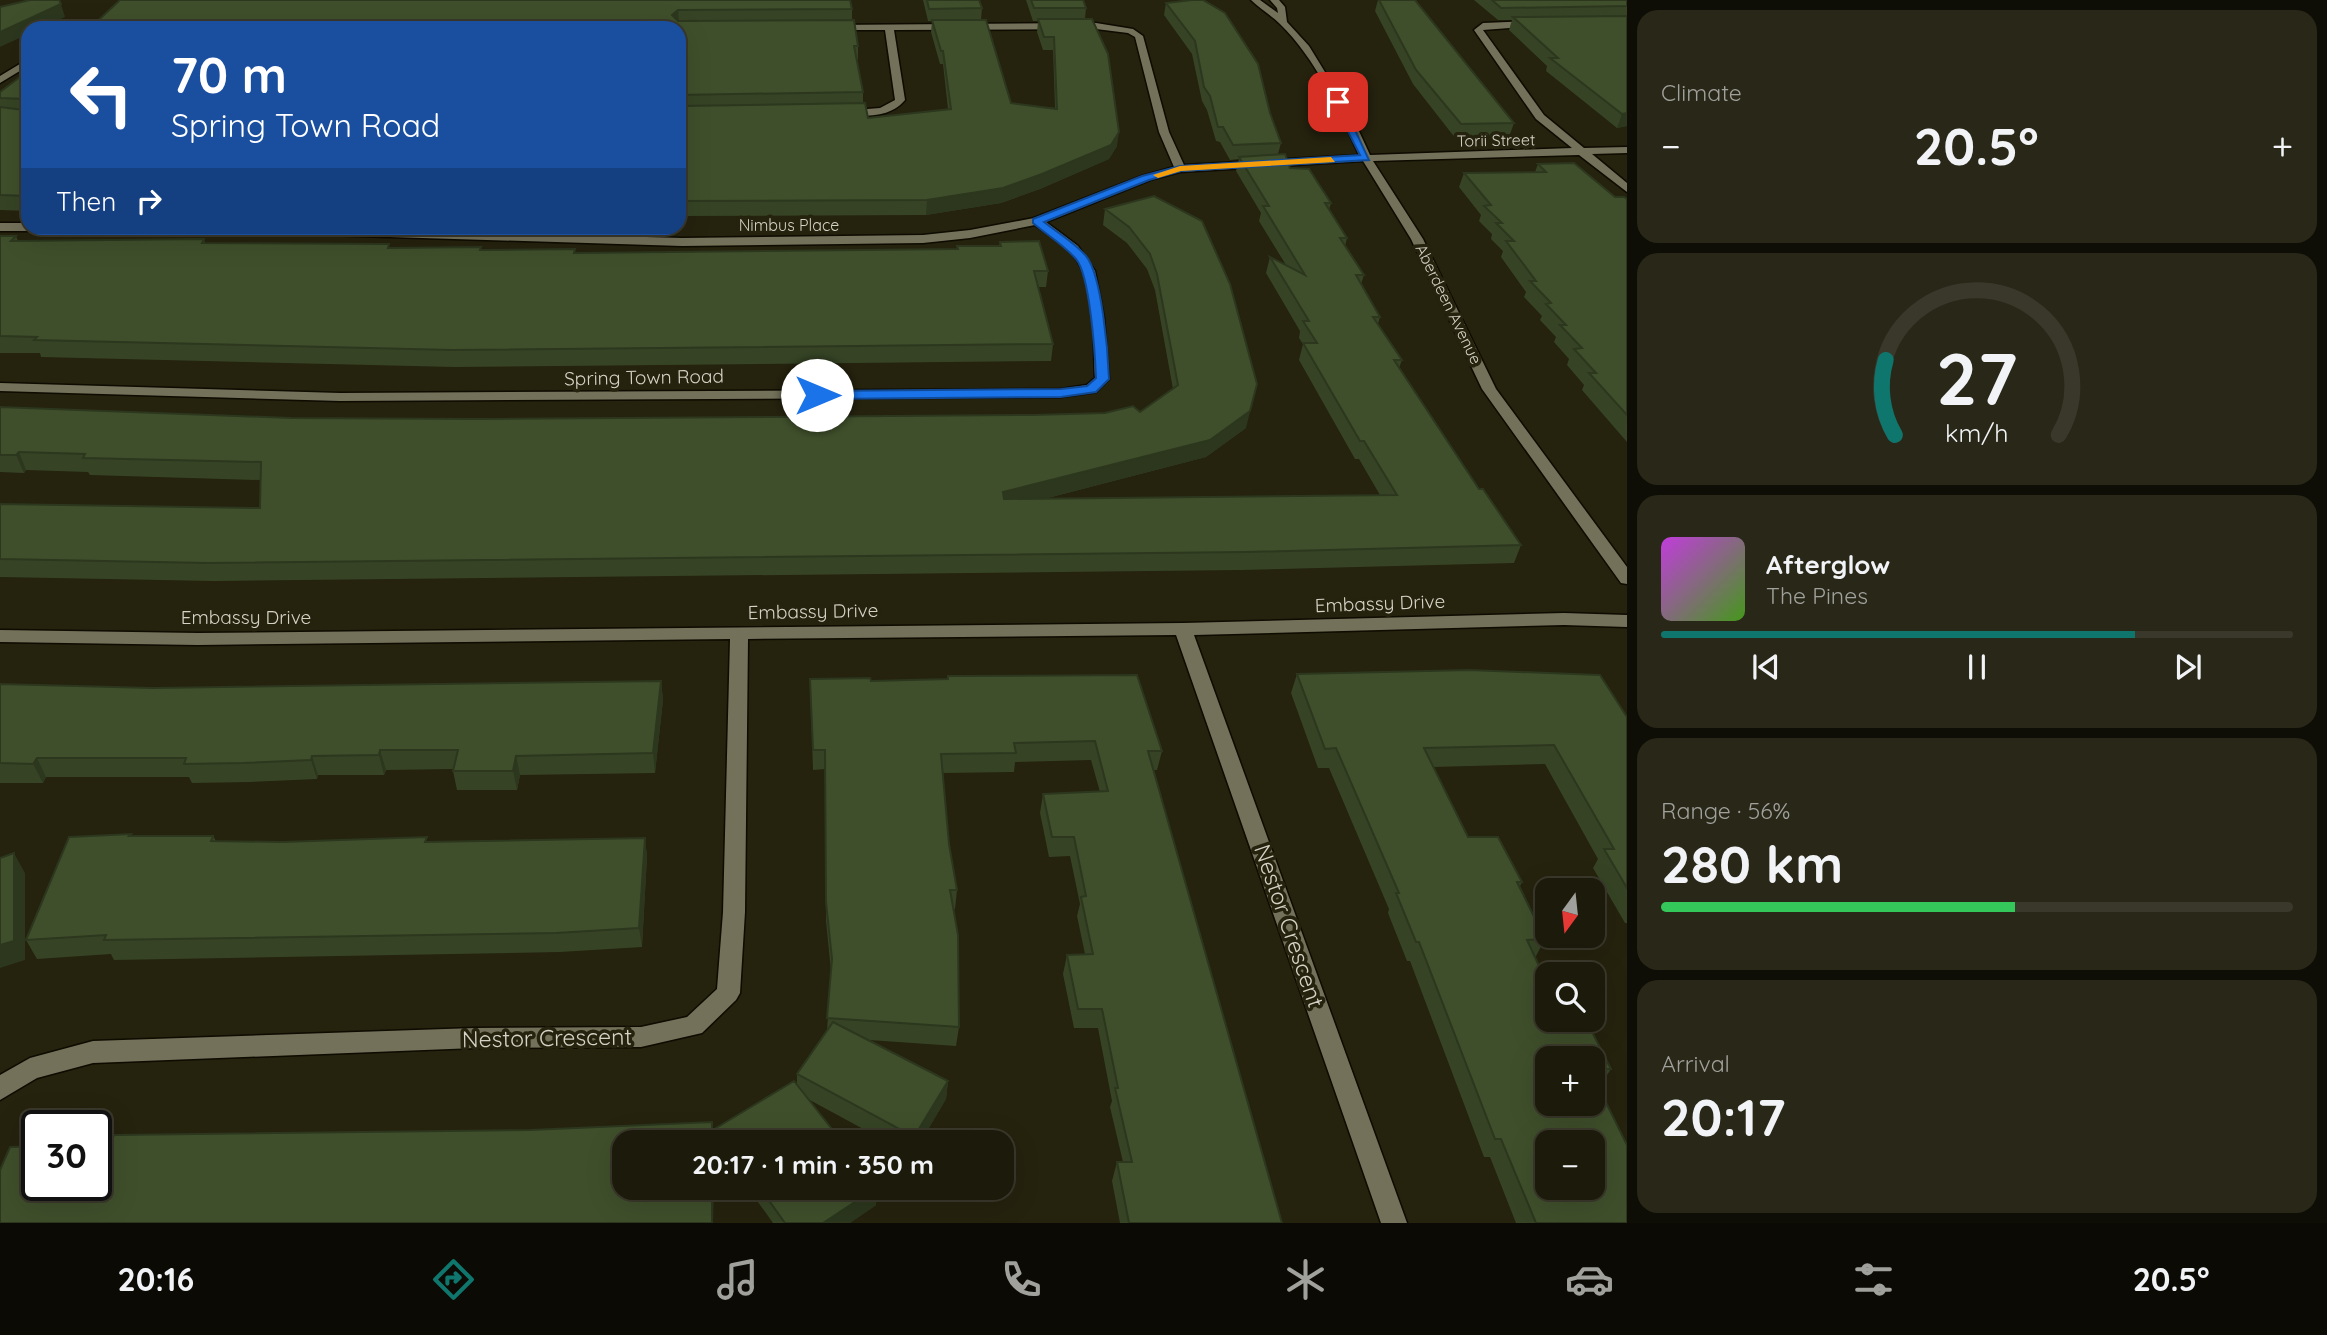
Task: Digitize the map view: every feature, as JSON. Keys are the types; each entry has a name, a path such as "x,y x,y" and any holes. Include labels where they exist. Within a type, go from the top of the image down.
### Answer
{"street":[{"name":"Aberdeen Avenue","path":"1255,0 1283,22 1304,46 1347,116 1366,158 1417,239 1489,389 1627,579"},
{"name":"Aberdeen Avenue","path":"1275,0 1281,7 1283,22"},
{"path":"1541,24 1501,24 1483,26 1478,30 1533,109 1627,189"},
{"path":"819,28 1096,26 1130,31 1139,36 1164,132 1180,169"},
{"path":"827,113 878,111 896,106 900,94 889,27"},
{"path":"0,80 21,66"},
{"name":"Torii Street","path":"1366,158 1627,150"},
{"name":"Nimbus Place","path":"442,235 682,242 866,241 970,234 1037,221 1146,178 1180,169 1366,158"},
{"name":"Spring Town Road","path":"0,387 340,397 604,398 1061,393 1091,389 1102,379 1101,349 1089,274 1082,259 1037,221"},
{"path":"0,227 21,227"},
{"name":"Embassy Drive","path":"0,636 198,639 1183,629 1551,619 1627,621"},
{"name":"Nestor Crescent","path":"1183,629 1394,1223"},
{"name":"Nestor Crescent","path":"0,1089 30,1069 93,1052 475,1038 641,1037 694,1026 727,993 734,912 739,633"}],"building":[{"path":"30,0 59,0 61,4 0,32 0,7"},
{"path":"120,0 850,0 852,9 678,10 672,15 678,21 98,21"},
{"path":"927,0 979,0 982,8 929,9"},
{"path":"1031,0 1083,0 1086,8 1034,8"},
{"path":"1203,0 1225,13 1258,64 1270,113 1281,143 1233,145 1223,127 1218,127 1210,96 1204,87 1195,41 1166,3"},
{"path":"1379,0 1415,0 1514,123 1461,124 1416,70"},
{"path":"1492,0 1627,0 1627,6 1501,8"},
{"path":"1627,16 1627,113 1622,114 1550,58 1558,58 1513,17"},
{"path":"1038,19 1092,19 1108,54 1119,132 1111,145 1003,188 927,200 686,201 686,106 865,103 868,118 951,109 943,51 932,20 986,20 1011,103 1057,109 1054,37 1044,37"},
{"path":"854,20 858,46 854,46 863,92 686,95 686,21 678,21"},
{"path":"21,76 21,99 0,98 0,92"},
{"path":"0,107 21,110 21,196 0,195"},
{"path":"1285,154 1290,168 1309,169 1331,203 1325,203 1347,238 1340,238 1364,275 1356,275 1380,317 1373,317 1402,360 1394,360 1479,489 1483,489 1521,545 1246,552 207,563 0,559 0,504 260,508 261,462 83,458 85,454 19,452 16,455 0,455 0,407 291,418 479,419 1032,415 1105,413 1133,406 1140,412 1178,385 1157,274 1150,254 1129,227 1105,209 1154,196 1202,221 1230,284 1257,384 1250,411 1210,440 1003,492 1004,499 1397,495 1364,441 1360,441 1303,343 1317,343 1303,321 1309,321 1270,257 1305,275 1263,206 1269,206 1239,157"},
{"path":"1574,163 1615,197 1627,199 1627,415 1589,373 1596,373 1574,349 1582,348 1560,325 1566,325 1546,304 1551,303 1530,281 1536,281 1506,241 1514,241 1496,223 1502,223 1484,206 1491,205 1464,173 1546,172 1538,164"},
{"path":"0,236 16,236 11,241 204,239 202,243 389,244 388,248 481,247 480,250 575,249 574,253 958,249 957,246 1001,246 1000,242 1039,241 1048,271 1034,271 1053,344 452,350 34,340 37,337 0,336"},
{"path":"1469,670 1600,675 1627,717 1627,888 1604,849 1614,849 1554,745 1424,748 1468,837 1498,837 1522,882 1517,882 1535,919 1535,940 1527,940 1537,962 1535,962 1535,1032 1592,1032 1599,1046 1535,1046 1535,1116 1605,1116 1605,1100 1627,1145 1627,1223 1536,1223 1501,1139 1495,1139 1419,942 1416,942 1396,893 1399,893 1336,748 1325,749 1297,674"},
{"path":"1137,675 1162,751 1148,751 1282,1223 1129,1223 1117,1162 1132,1162 1115,1088 1118,1088 1102,1009 1078,1009 1067,955 1093,954 1081,897 1086,896 1074,837 1052,837 1043,794 1108,791 1095,741 1014,743 1016,753 941,754 949,844 957,890 950,890 958,935 959,1027 827,1018 832,959 826,902 825,750 813,750 810,679 870,678 871,681 948,679 948,676"},
{"path":"661,681 653,753 516,756 513,771 453,771 458,750 380,750 379,755 312,756 311,760 243,763 184,764 186,758 37,758 33,764 0,763 0,684 153,688"},
{"path":"131,834 129,836 213,836 211,841 282,842 427,837 425,842 645,838 639,928 556,933 104,940 106,935 26,940 69,837"},
{"path":"14,853 14,941 0,945 0,858"},
{"path":"833,1022 948,1081 918,1130 901,1130 797,1074"},
{"path":"1605,1057 1611,1069 1605,1069"},
{"path":"794,1081 833,1130 717,1130 716,1128"},
{"path":"712,1122 712,1130 612,1130 612,1200 712,1200 712,1223 0,1223 0,1170 10,1147 21,1147 21,1201 112,1201 114,1135 530,1130"},
{"path":"769,1200 858,1200 823,1223 785,1223"}],"slow traffic":[{"path":"1158,175 1180,169 1331,160"}],"route":[{"path":"817,395 1061,393 1091,389 1102,379 1101,349 1089,274 1082,259 1037,221 1146,178 1180,169 1366,158 1338,102"}]}
